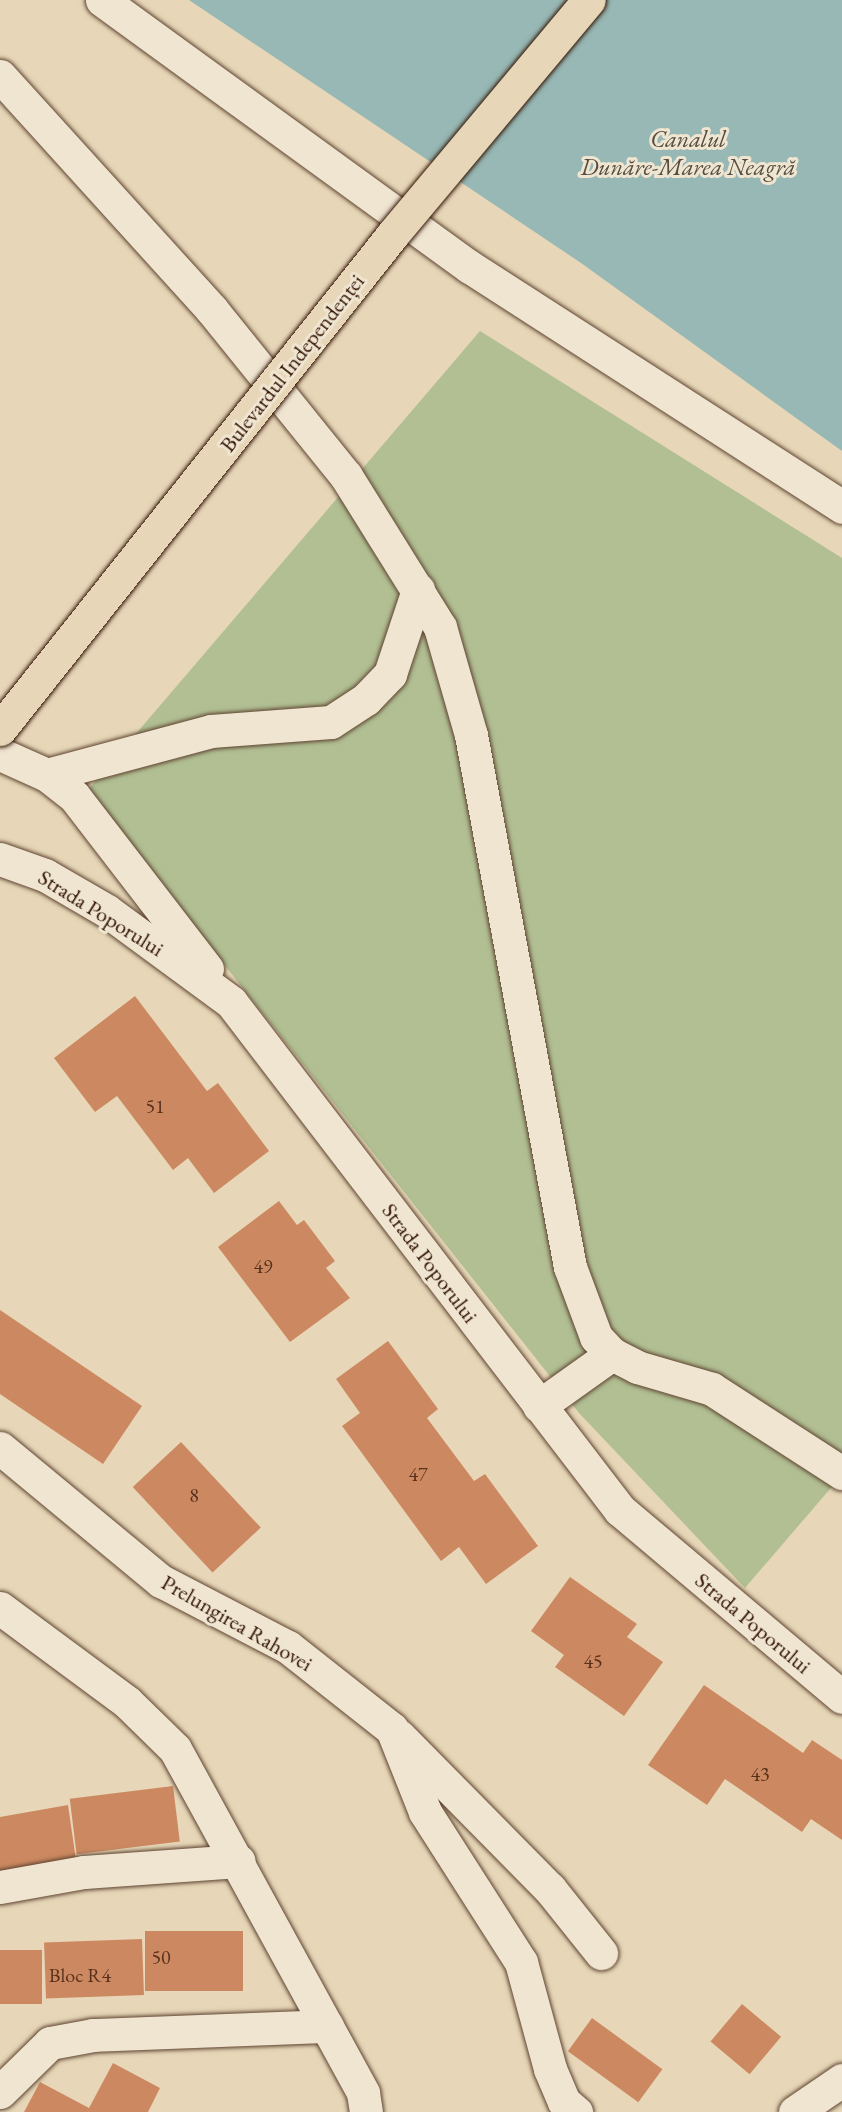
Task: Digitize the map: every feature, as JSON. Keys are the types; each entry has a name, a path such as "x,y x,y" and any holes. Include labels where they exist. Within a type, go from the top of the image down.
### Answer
{"main road":[{"name":"Bulevardul Independenței","path":"0,729 393,234 589,0"}],"street":[{"path":"102,0 470,267 842,507"},
{"path":"0,76 264,374 346,476 440,627 471,735 570,1267 582,1308 612,1354 712,1389 842,1473"},
{"path":"47,775 211,731 331,722 366,699 390,674 418,590"},
{"path":"0,754 47,775 99,826 231,1002"},
{"name":"Strada Poporului","path":"0,859 45,875 108,911 231,1002 620,1510 842,1697"},
{"path":"539,1406 612,1354"},
{"name":"Prelungirea Rahovei","path":"0,1448 162,1581 288,1647 392,1728 550,1889 601,1953"},
{"path":"0,1608 153,1724 175,1749 239,1861 363,2093 366,2112"},
{"path":"392,1728 425,1812 521,1962 550,2069 564,2102 576,2112"},
{"path":"0,1887 84,1872 239,1861"},
{"path":"0,2092 50,2043 93,2035 327,2026"},
{"path":"795,2112 842,2080"}],"green space":[{"path":"480,331 842,558 842,1475 745,1588 579,1413 87,791"}],"water":[{"name":"Canalul Dunăre-Marea Neagră","path":"189,0 842,0 842,451 581,263"}],"building":[{"path":"135,996 207,1091 218,1083 269,1151 214,1193 188,1158 173,1170 117,1096 95,1112 54,1058"},
{"path":"279,1201 297,1225 304,1220 335,1261 326,1268 350,1298 290,1342 218,1247"},
{"path":"0,1310 142,1406 103,1464 0,1394"},
{"path":"388,1341 438,1409 427,1418 474,1481 485,1474 538,1546 486,1584 459,1547 441,1561 342,1426 360,1413 336,1379"},
{"path":"181,1442 261,1528 213,1573 133,1487"},
{"path":"570,1577 637,1624 627,1637 663,1662 624,1716 555,1667 564,1655 531,1631"},
{"path":"704,1685 803,1753 812,1740 842,1760 842,1840 811,1819 802,1832 725,1779 707,1805 648,1765"},
{"path":"173,1786 180,1842 77,1854 70,1799"},
{"path":"68,1805 76,1860 0,1872 0,1817"},
{"path":"145,1931 243,1931 243,1991 145,1991"},
{"path":"142,1939 144,1995 46,1998 44,1942"},
{"path":"0,1950 42,1950 42,2004 0,2004"},
{"path":"742,2004 781,2037 750,2074 711,2042"},
{"path":"592,2018 662,2069 638,2102 568,2051"},
{"path":"113,2063 160,2088 148,2112 24,2112 40,2082 89,2108"}]}
